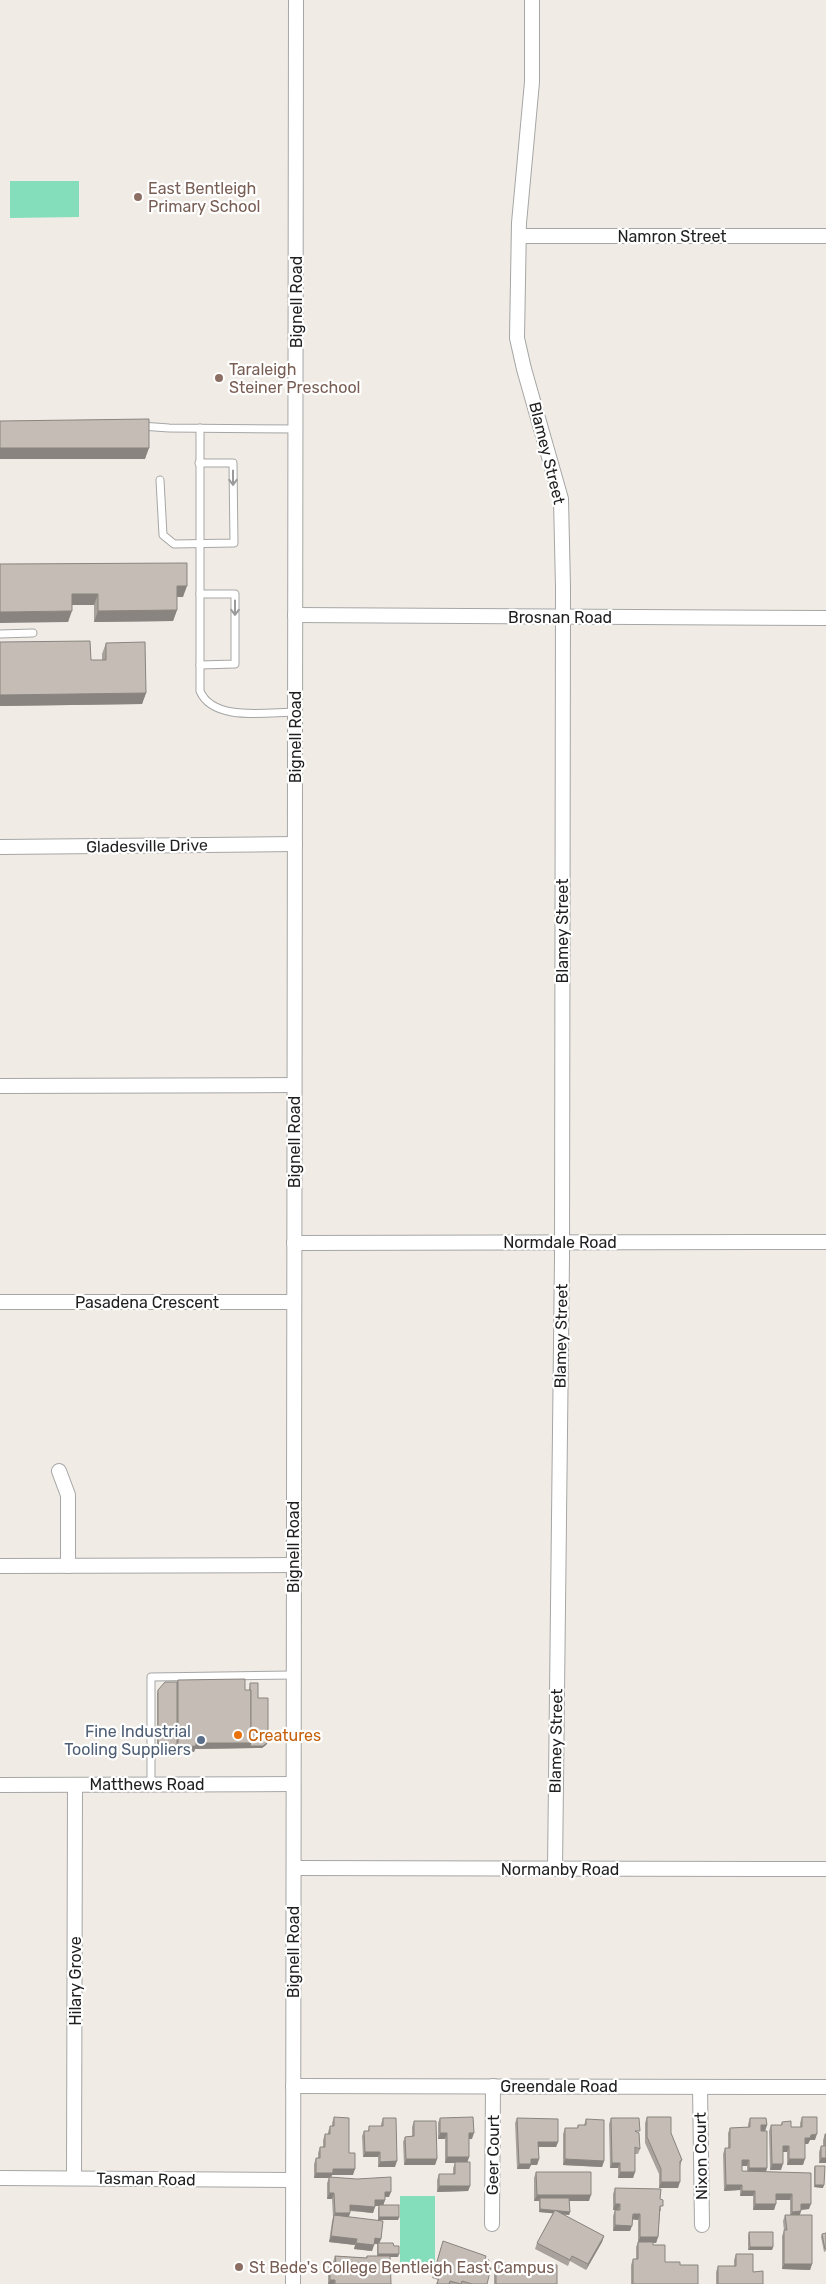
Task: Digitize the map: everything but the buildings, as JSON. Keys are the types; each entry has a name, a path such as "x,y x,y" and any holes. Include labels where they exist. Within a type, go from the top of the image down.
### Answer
{"street":[{"name":"Bignell Road","path":"293,2284 296,0"},
{"name":"Blamey Street","path":"532,0 532,82 519,236 518,338 524,369 561,499 563,616 561,1242 555,1869"},
{"name":"Namron Street","path":"519,236 826,236"},
{"name":"Brosnan Road","path":"295,615 826,618"},
{"name":"Gladesville Drive","path":"0,847 295,844"},
{"path":"0,1086 294,1085"},
{"name":"Normdale Road","path":"294,1243 826,1242"},
{"name":"Pasadena Crescent","path":"0,1302 294,1302"},
{"path":"59,1471 68,1495 68,1566"},
{"path":"0,1566 293,1565"},
{"name":"Matthews Road","path":"0,1785 293,1784"},
{"name":"Hilary Grove","path":"74,2178 75,1785"},
{"name":"Normanby Road","path":"294,1868 826,1869"},
{"name":"Greendale Road","path":"293,2086 826,2087"},
{"name":"Geer Court","path":"492,2224 493,2086"},
{"name":"Nixon Court","path":"700,2087 702,2225"},
{"name":"Tasman Road","path":"0,2178 292,2180"}],"lane":[{"path":"132,425 296,429"},
{"path":"200,428 200,691 204,699 213,707 226,712 296,712"},
{"path":"160,480 163,535 174,544 234,543 233,463 199,463"},
{"path":"200,594 235,594 235,664 200,665"},
{"path":"0,634 33,633"},
{"path":"151,1784 151,1677 293,1675"}],"green space":[{"path":"10,181 79,181 79,217 10,218"},
{"path":"400,2196 435,2196 435,2272 400,2272"}],"place":[{"name":"East Bentleigh Primary School","path":"138,197"},
{"name":"Taraleigh Steiner Preschool","path":"219,378"},
{"name":"Creatures","path":"238,1735"},
{"name":"Fine Industrial Tooling Suppliers","path":"201,1740"},
{"name":"St Bede's College Bentleigh East Campus","path":"239,2267"}]}
